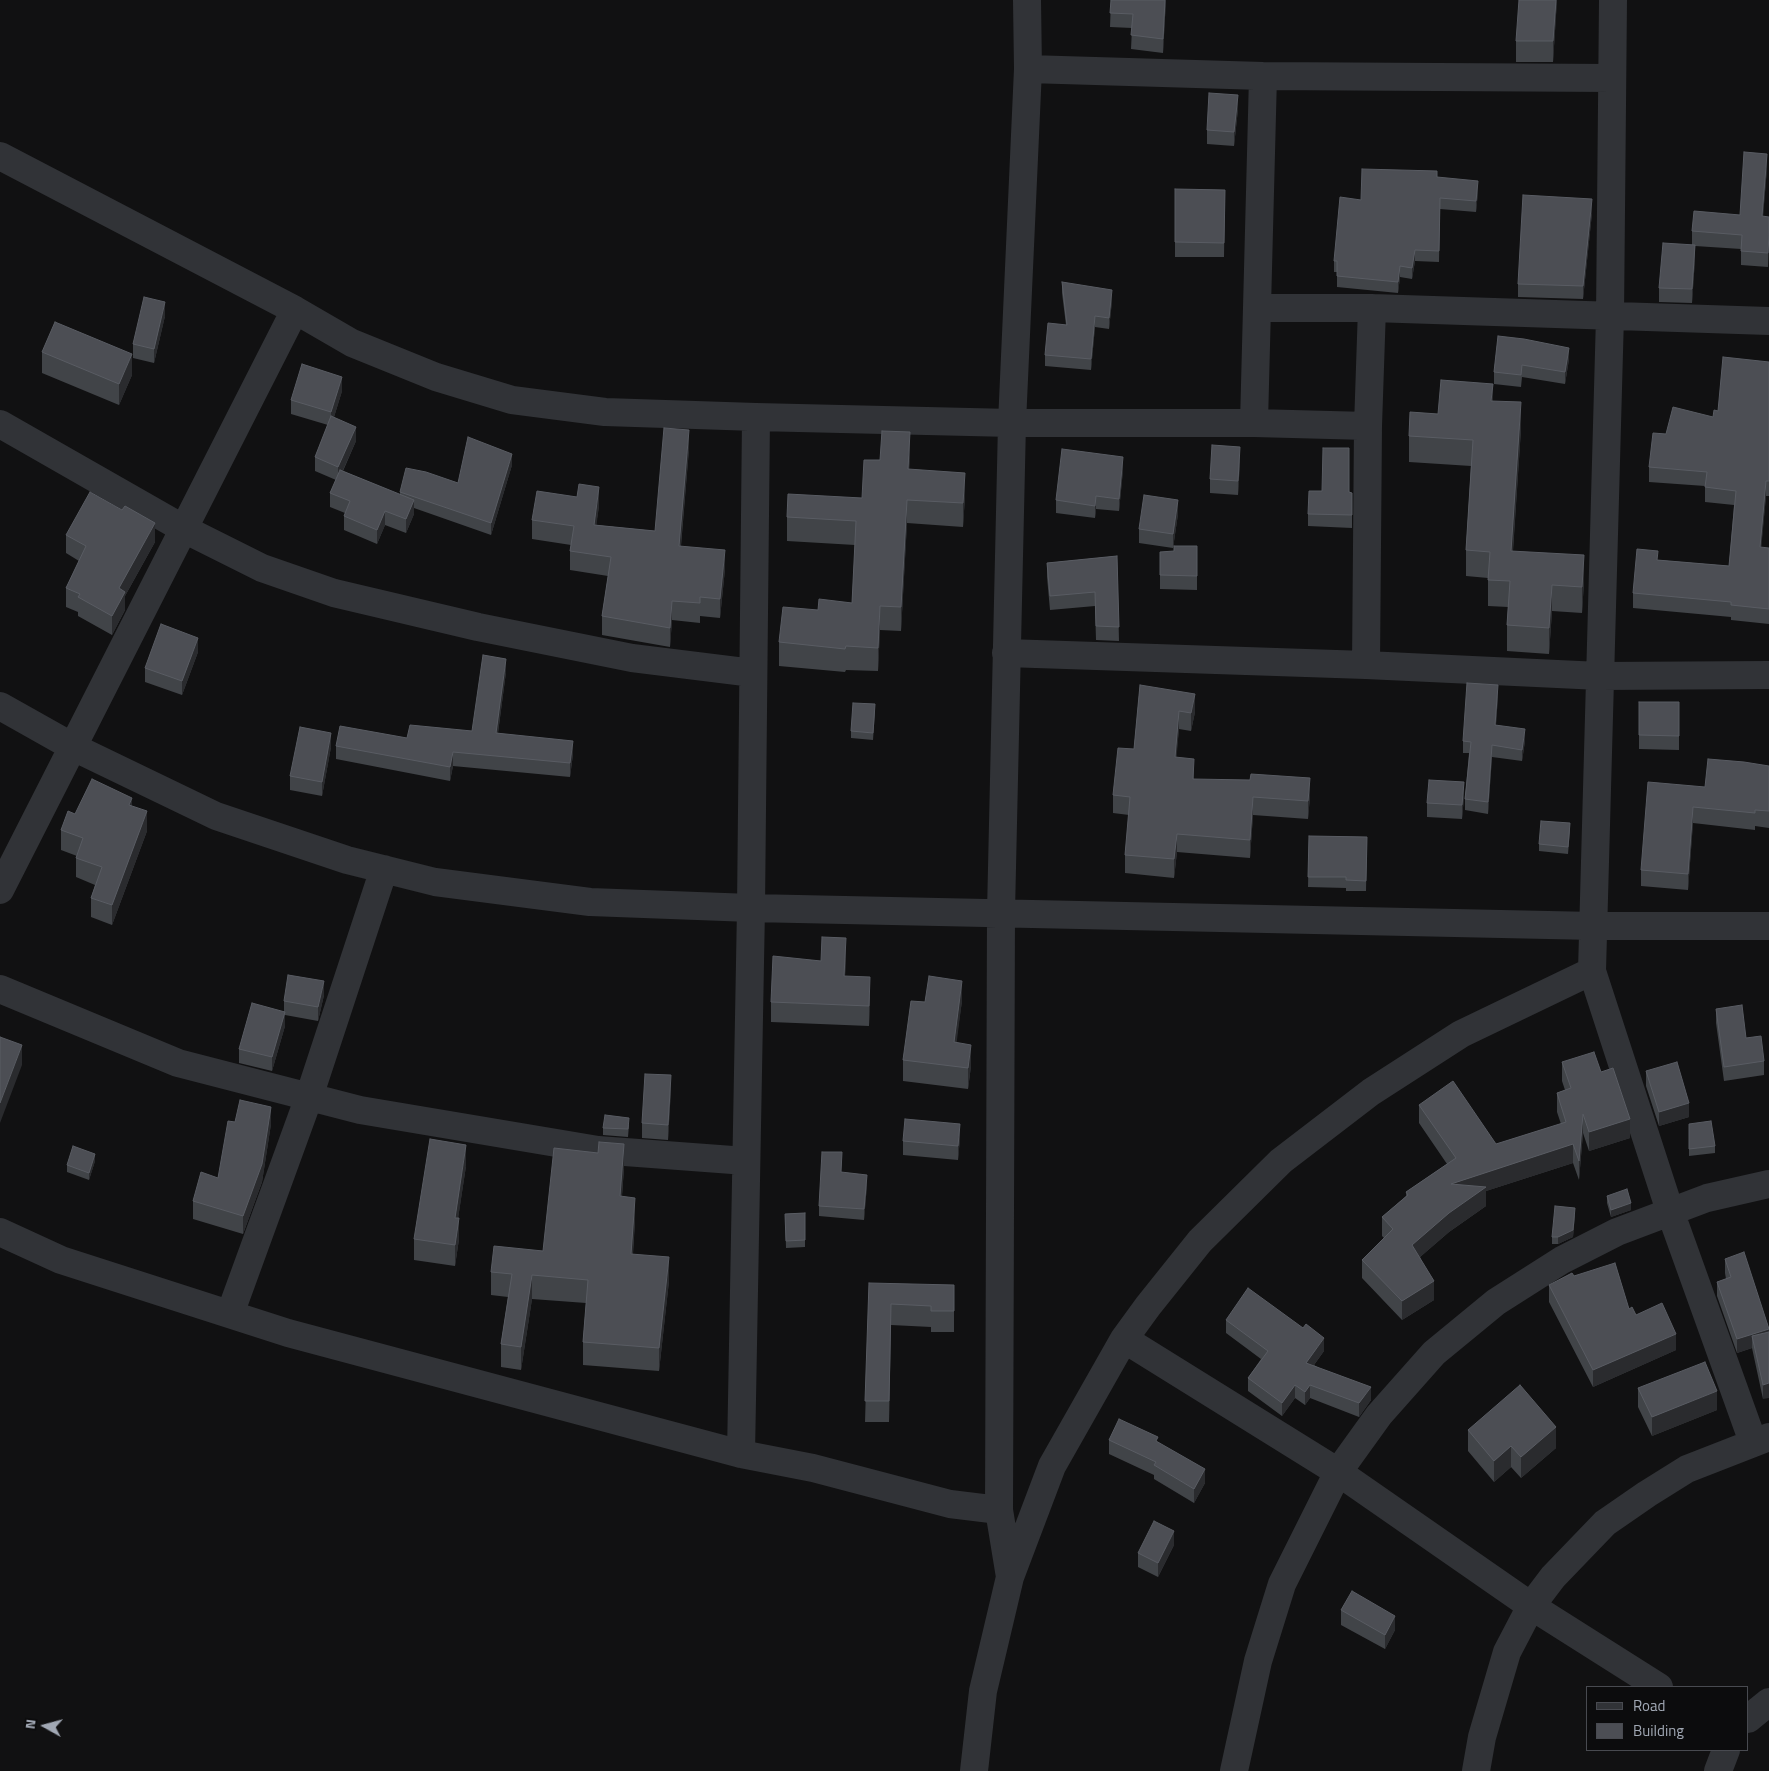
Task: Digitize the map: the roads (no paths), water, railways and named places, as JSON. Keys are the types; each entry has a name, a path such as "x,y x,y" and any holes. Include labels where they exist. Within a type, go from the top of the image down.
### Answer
{"street":[{"path":"1010,1577 999,1510 1001,912 1012,424 1028,69 1027,0"},
{"path":"1476,1771 1482,1737 1507,1652 1530,1606 1553,1577 1606,1523 1687,1469 1761,1440 1670,1211 1592,971 1595,926 1610,316 1613,0"},
{"path":"1028,69 1263,76 1612,78"},
{"path":"1254,423 1263,76"},
{"path":"0,156 294,310 352,343 436,378 512,400 606,412 756,417 1012,424 1254,423 1368,426"},
{"path":"1258,308 1372,308 1769,322"},
{"path":"1366,665 1368,426 1372,308"},
{"path":"0,890 294,310"},
{"path":"741,1454 751,908 756,417"},
{"path":"0,424 184,529 262,568 334,593 478,627 632,658 753,673"},
{"path":"1006,653 1366,665 1600,676 1769,675"},
{"path":"0,706 73,747 216,816 347,860 435,882 590,902 751,908 1595,926 1769,926"},
{"path":"230,1314 309,1097 384,869"},
{"path":"974,1771 983,1691 1010,1577 1052,1466 1124,1339 1200,1241 1281,1160 1371,1092 1461,1034 1592,971"},
{"path":"0,989 178,1063 360,1110 598,1150 746,1161"},
{"path":"1234,1771 1258,1661 1282,1584 1338,1472 1379,1415 1434,1353 1496,1302 1562,1260 1617,1232 1707,1198 1769,1184"},
{"path":"0,1232 61,1260 298,1336 741,1454 813,1468 950,1504 999,1510"},
{"path":"1124,1339 1338,1472 1530,1606 1657,1686"},
{"path":"1749,1718 1769,1702"},
{"path":"1718,1771 1726,1751"}]}
